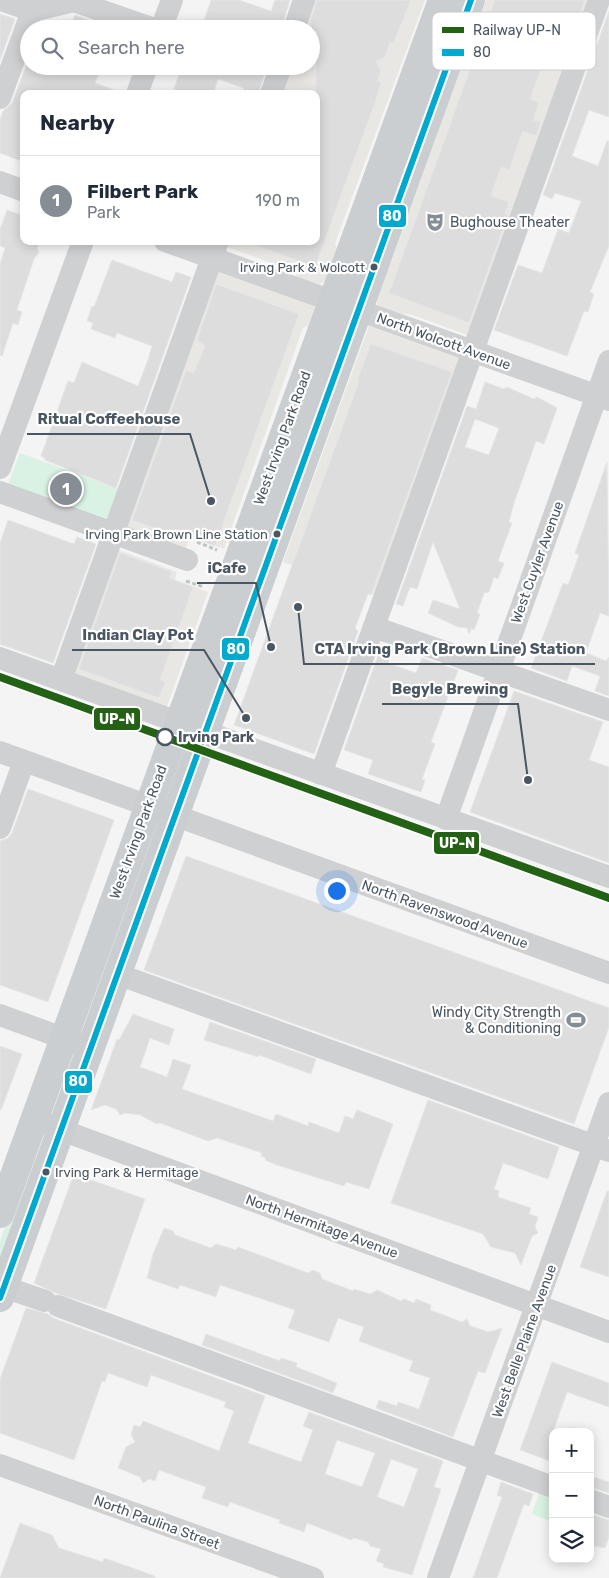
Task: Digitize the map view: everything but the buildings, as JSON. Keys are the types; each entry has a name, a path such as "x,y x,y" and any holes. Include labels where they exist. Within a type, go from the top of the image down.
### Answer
{"main road":[{"name":"West Irving Park Road","path":"438,12 442,0"},
{"name":"West Irving Park Road","path":"467,12 471,0"},
{"name":"West Irving Park Road","path":"0,1214 331,300 432,27"},
{"name":"West Irving Park Road","path":"2,1292 446,70"}],"street":[{"path":"1,0 32,11 74,1 128,20"},
{"path":"164,20 172,0"},
{"path":"297,20 304,0"},
{"path":"595,12 599,0"},
{"path":"29,20 32,11"},
{"path":"0,98 20,44"},
{"path":"321,774 574,70"},
{"path":"139,90 144,75"},
{"path":"272,90 278,75"},
{"path":"0,182 20,190"},
{"path":"0,468 82,245"},
{"name":"North Wolcott Avenue","path":"187,245 215,250 359,311 603,398"},
{"path":"60,680 215,250"},
{"name":"West Cuyler Avenue","path":"446,819 499,671 603,398 609,361"},
{"path":"0,492 187,560"},
{"path":"374,627 609,710"},
{"path":"0,658 609,877"},
{"name":"North Ravenswood Avenue","path":"0,752 609,974"},
{"path":"0,828 24,761"},
{"path":"117,974 601,1148"},
{"path":"0,1015 90,1048"},
{"name":"West Belle Plaine Avenue","path":"438,1578 536,1306 601,1148 609,1103"},
{"name":"North Hermitage Avenue","path":"35,1120 609,1332"},
{"path":"2,1292 51,1304 549,1485"},
{"name":"North Paulina Street","path":"0,1465 313,1578"},
{"path":"594,1501 609,1507"}],"shaded area":[{"path":"309,0 425,0 335,243 338,253 327,280 320,284 298,278 294,271 221,245 320,245 320,90 277,90 283,75 320,75 320,20 302,20"},
{"path":"486,0 605,0 596,24 596,12 482,12"},
{"path":"461,70 579,70 478,339 410,314 382,308 377,304 375,297 384,268 391,263"},
{"path":"209,266 312,302 315,309 312,324 303,328 224,549 190,537 182,558 113,533"},
{"path":"369,326 469,362 384,599 283,562"},
{"path":"113,548 177,572 175,580 208,592 166,709 69,675"}],"green space":[{"path":"20,453 124,491 112,525 7,487"},
{"path":"30,1156 39,1159 0,1267 0,1241"},
{"path":"539,1493 549,1497 549,1520 532,1514"}],"rail line":[{"name":"UP-N","path":"0,677 609,898"}],"transit line":[{"name":"80","path":"467,12 471,0"},
{"name":"80","path":"0,1298 446,70"}],"place":[{"name":"Bughouse Theater","path":"435,222"},
{"name":"Irving Park & Wolcott","path":"374,267"},
{"name":"Filbert Park","path":"66,489"},
{"name":"Ritual Coffeehouse","path":"211,501"},
{"name":"Irving Park Brown Line Station","path":"277,534"},
{"name":"CTA Irving Park (Brown Line) Station","path":"298,607"},
{"name":"iCafe","path":"271,647"},
{"name":"Indian Clay Pot","path":"246,718"},
{"name":"Irving Park","path":"165,737"},
{"name":"Begyle Brewing","path":"528,780"},
{"name":"Windy City Strength & Conditioning","path":"576,1020"},
{"name":"Irving Park & Hermitage","path":"46,1172"}]}
